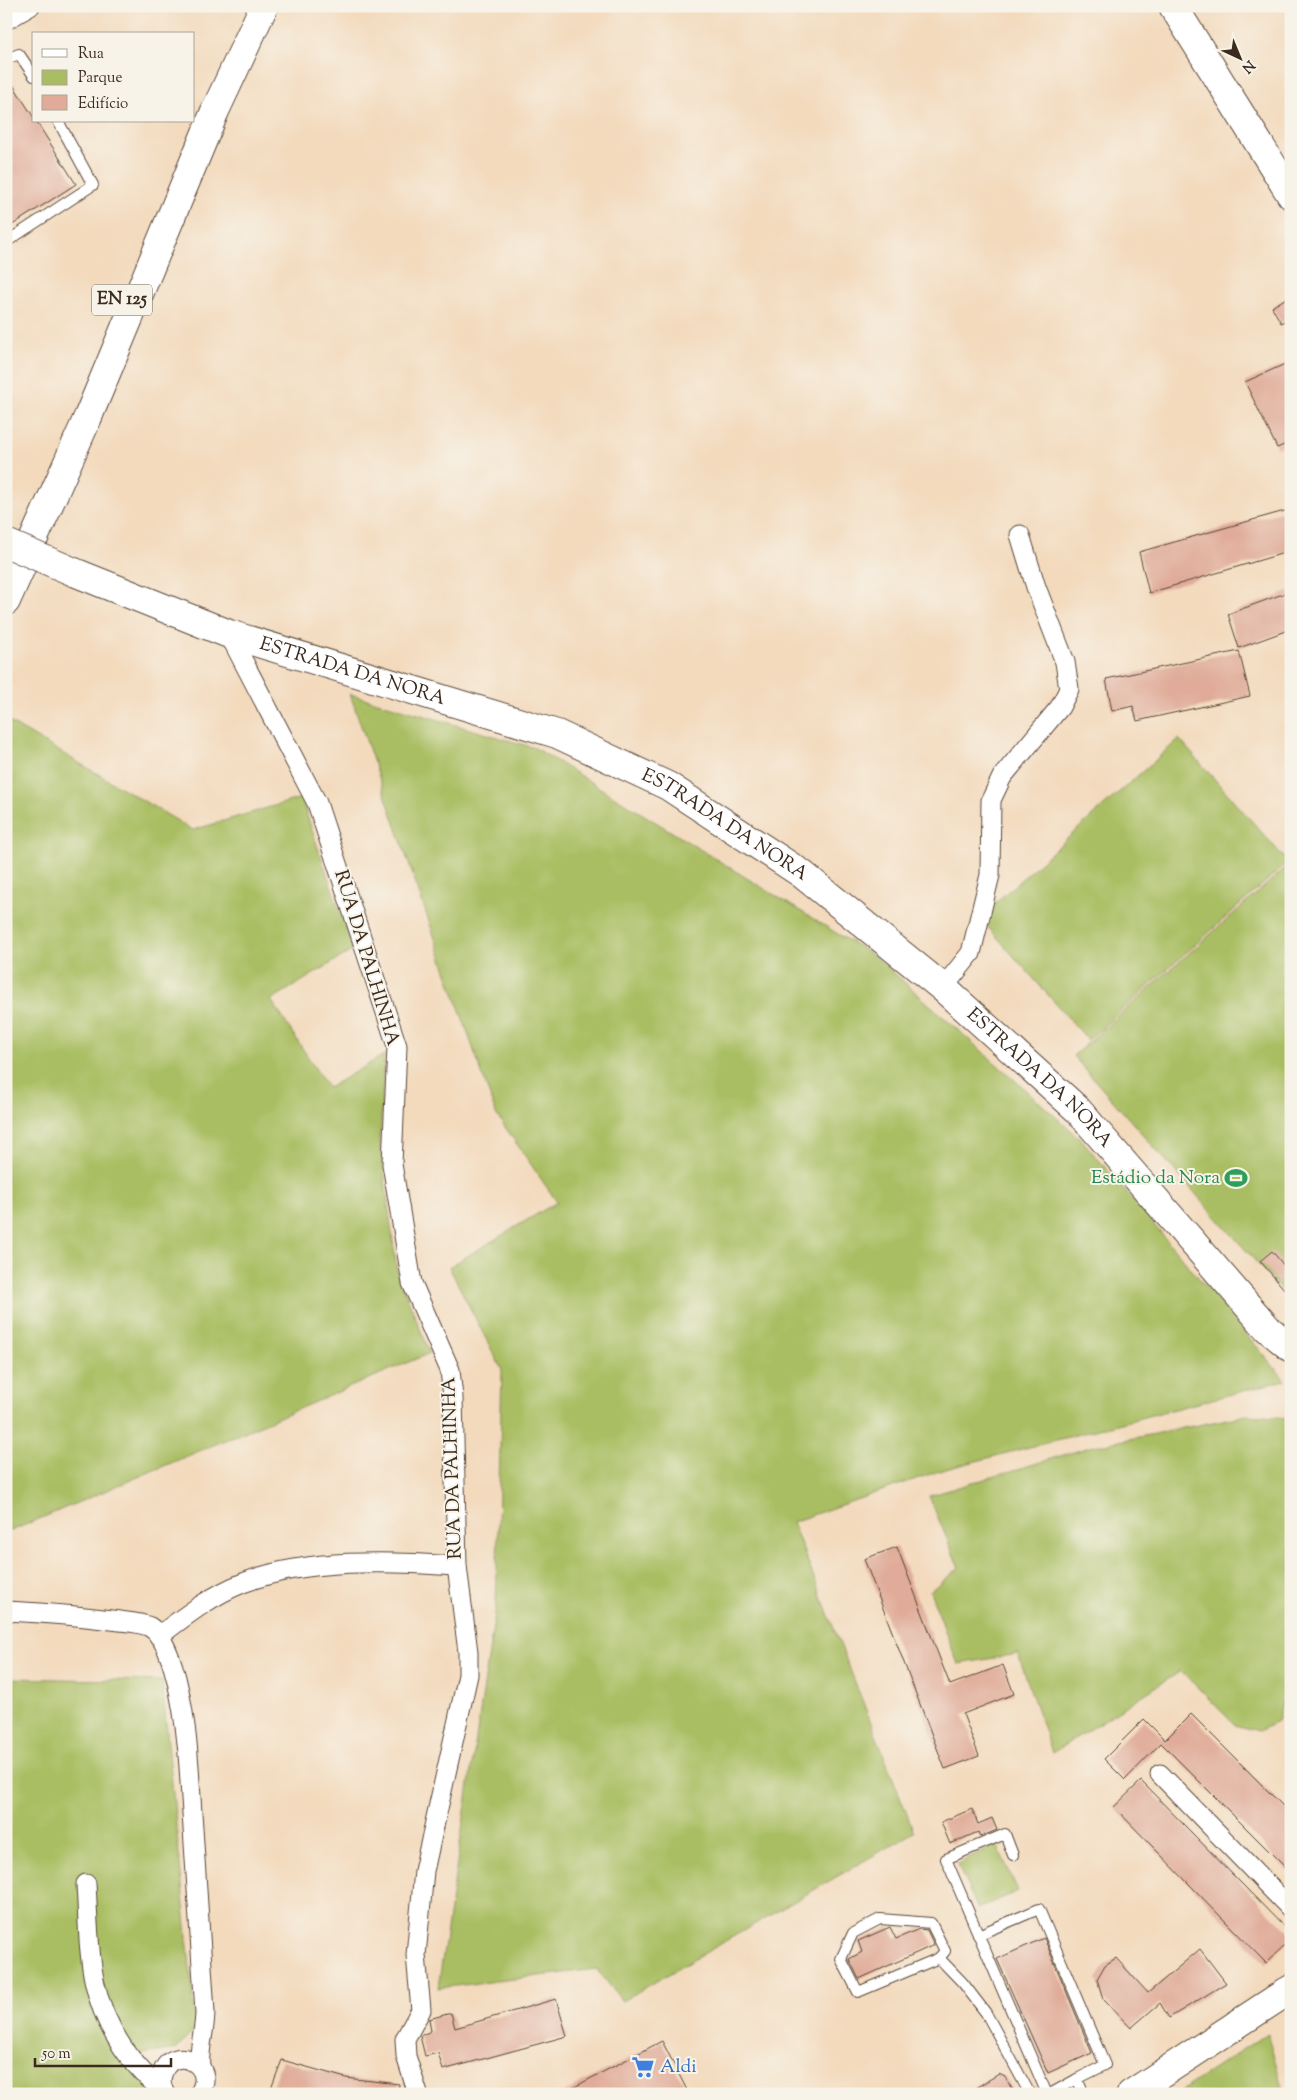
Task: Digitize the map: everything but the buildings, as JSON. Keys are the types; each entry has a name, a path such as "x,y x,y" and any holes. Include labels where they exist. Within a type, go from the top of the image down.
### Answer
{"main road":[{"name":"EN 125","path":"195,122 245,6"},
{"name":"EN 125","path":"6,599 88,417 216,111 264,6"},
{"path":"1173,6 1291,194"},
{"name":"EN 125","path":"6,599 81,402 195,122"},
{"name":"ESTRADA DA NORA","path":"6,543 229,634 557,734 668,786 802,874 942,988 1077,1109 1268,1329 1291,1348"},
{"path":"1130,2094 1291,1990"}],"street":[{"path":"6,20 30,6"},
{"path":"942,988 957,973 971,953 990,875 991,800 1002,777 1060,707 1069,689 1065,662 1036,586 1020,535"},
{"name":"RUA DA PALHINHA","path":"229,634 317,803 397,1046 392,1164 412,1283 450,1370 453,1397 457,1566 468,1652 468,1675 424,1871 416,1955 421,2010 405,2039 406,2056 418,2094"},
{"path":"159,1636 200,1605 242,1583 292,1568 396,1562 457,1566"},
{"path":"6,1611 79,1615 149,1626 168,1649 187,1738 205,2032 198,2056 203,2074 202,2092"},
{"path":"1160,1774 1291,1909"},
{"path":"86,1884 95,1984 114,2036 144,2076 165,2093"},
{"path":"165,2093 160,2080 163,2069 195,2046 205,2032"},
{"path":"127,2054 149,2063 189,2059 200,2067"}],"lane":[{"path":"6,59 19,54 32,73"},
{"path":"6,242 93,185 59,122"},
{"path":"978,1934 1039,1909 1105,2065 1049,2094 978,1934 946,1859 1005,1834 1013,1855"},
{"path":"880,1919 931,1923 945,1951 939,1958 858,1992 841,1959 853,1933 880,1919"},
{"path":"939,1958 963,1983 986,2013 1030,2094"},
{"path":"1077,2080 1084,2094"}],"green space":[{"path":"350,694 535,748 877,958 1082,1140 1285,1380 942,1470 792,1522 914,1832 622,2001 597,1969 438,1988 496,1607 502,1370 449,1267 557,1202 496,1114"},
{"path":"6,720 193,830 301,798 353,950 271,1000 328,1088 384,1055 380,1142 397,1272 430,1353 6,1533"},
{"path":"1179,739 1288,862 1088,1040 979,917"},
{"name":"Estádio da Nora","path":"1291,863 1291,1301 1073,1056"},
{"path":"1247,1415 1291,1418 1291,1672 1277,1722 1259,1731 1235,1725 1181,1671 1052,1753 1018,1654 958,1664 930,1591 959,1568 929,1496 1090,1447"},
{"path":"6,1678 162,1681 196,2028 177,2049 116,2058 167,2094 6,2094"},
{"path":"997,1845 1018,1891 978,1909 957,1864"},
{"path":"1267,2034 1285,2094 1176,2094"}],"place":[{"name":"Estádio da Nora","path":"1236,1178"},
{"name":"Aldi","path":"643,2067"}]}
